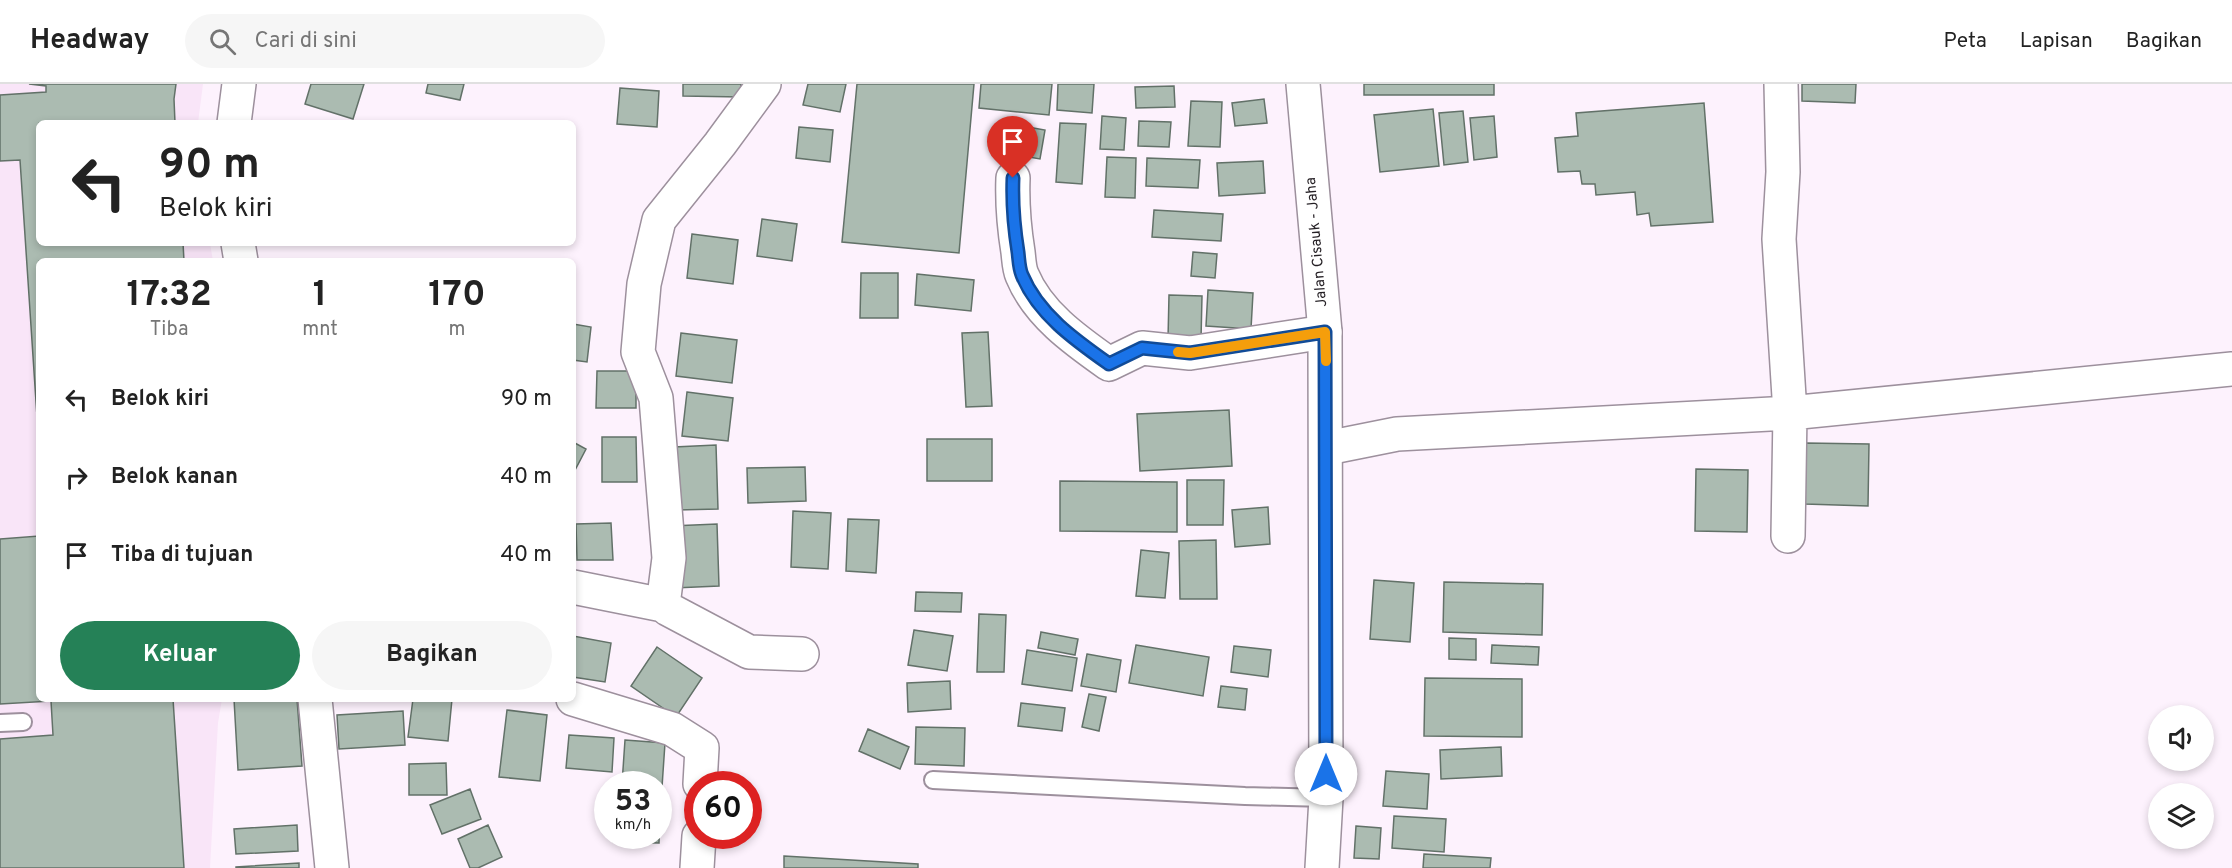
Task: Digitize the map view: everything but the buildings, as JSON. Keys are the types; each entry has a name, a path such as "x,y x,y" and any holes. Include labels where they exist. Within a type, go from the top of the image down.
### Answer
{"street":[{"path":"234,120 238,84"},
{"path":"663,604 669,558 656,398 638,352 644,284 659,220 720,144 764,84"},
{"name":"Jalan Cisauk - Jaha","path":"1303,84 1325,332 1326,798 1322,868"},
{"path":"1781,84 1783,172 1779,239 1790,413 1788,536"},
{"path":"1013,178 1012,213 1020,273 1043,309 1073,339 1109,364 1142,348 1190,353 1325,332"},
{"path":"1327,448 1397,434 1790,413 2232,369"},
{"path":"576,588 663,604 668,609 748,652 802,654"},
{"path":"576,700 672,729 702,748 701,771"},
{"path":"315,702 332,868"},
{"path":"697,868 698,849"}],"lane":[{"path":"0,723 23,722"},
{"path":"933,780 1326,798"}],"shaded area":[{"path":"0,84 203,84 198,120 36,120 36,246 210,246 212,258 36,258 36,702 222,702 218,723 210,868 0,868"}],"slow traffic":[{"path":"1178,352 1190,353 1325,332 1326,361"}],"route":[{"path":"1013,178 1012,213 1020,273 1043,309 1073,339 1109,364 1142,348 1190,353 1325,332 1326,774"}]}
